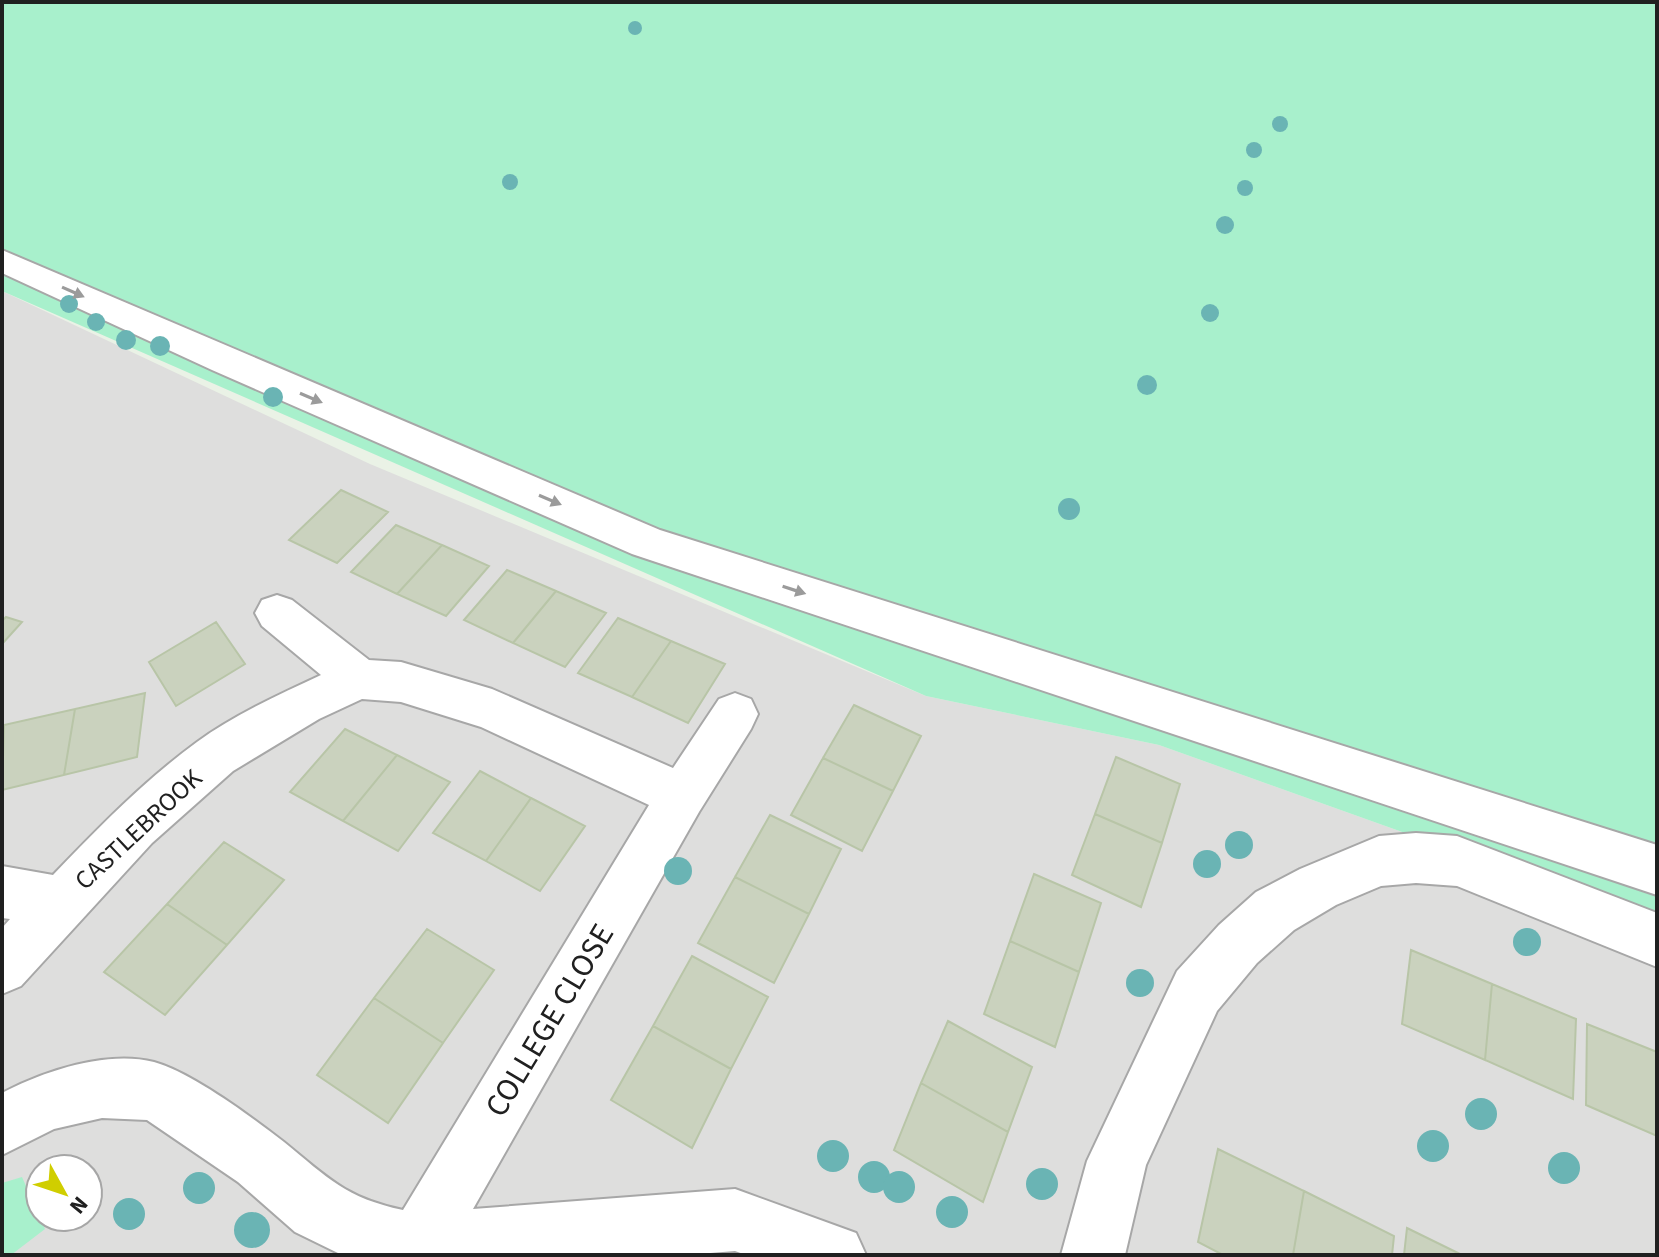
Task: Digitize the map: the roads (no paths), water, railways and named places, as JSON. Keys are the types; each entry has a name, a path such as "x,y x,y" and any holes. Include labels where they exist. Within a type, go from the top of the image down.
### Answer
{"street":[{"path":"2,260 240,367 647,542 1657,870"},
{"path":"277,613 359,679 401,682 492,710 682,796"},
{"name":"CASTLEBROOK","path":"2,967 134,826 216,756 303,705 359,679"},
{"name":"COLLEGE CLOSE","path":"418,1245 682,796 735,714"},
{"path":"1093,1255 1117,1161 1197,991 1275,911 1307,893 1379,861 1416,858 1457,861 1657,940"},
{"name":"CASTLEBROOK","path":"2,892 60,902"},
{"path":"2,1125 45,1102 88,1092 102,1089 153,1091 188,1111 259,1161 317,1210 364,1233 418,1245 735,1220 810,1251"}]}
